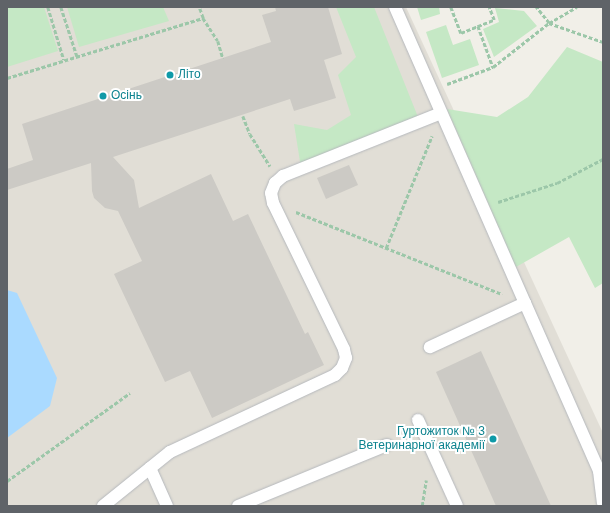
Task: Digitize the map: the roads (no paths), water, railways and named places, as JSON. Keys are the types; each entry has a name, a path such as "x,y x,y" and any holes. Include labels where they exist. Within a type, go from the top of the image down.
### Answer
{"lane":[{"path":"395,7 598,471 603,503"},
{"path":"103,506 170,452 335,375 342,368 346,358 344,349 273,203 271,193 278,180 441,113"},
{"path":"430,347 525,303"},
{"path":"418,420 430,450 457,506"},
{"path":"238,506 387,445"},
{"path":"150,468 167,506"}],"water":[{"path":"7,290 17,293 57,378 50,406 7,438"}],"place":[{"name":"Літо","path":"170,75"},
{"name":"Осінь","path":"103,96"},
{"name":"Гуртожиток № 3 Ветеринарної академії","path":"493,439"}]}
